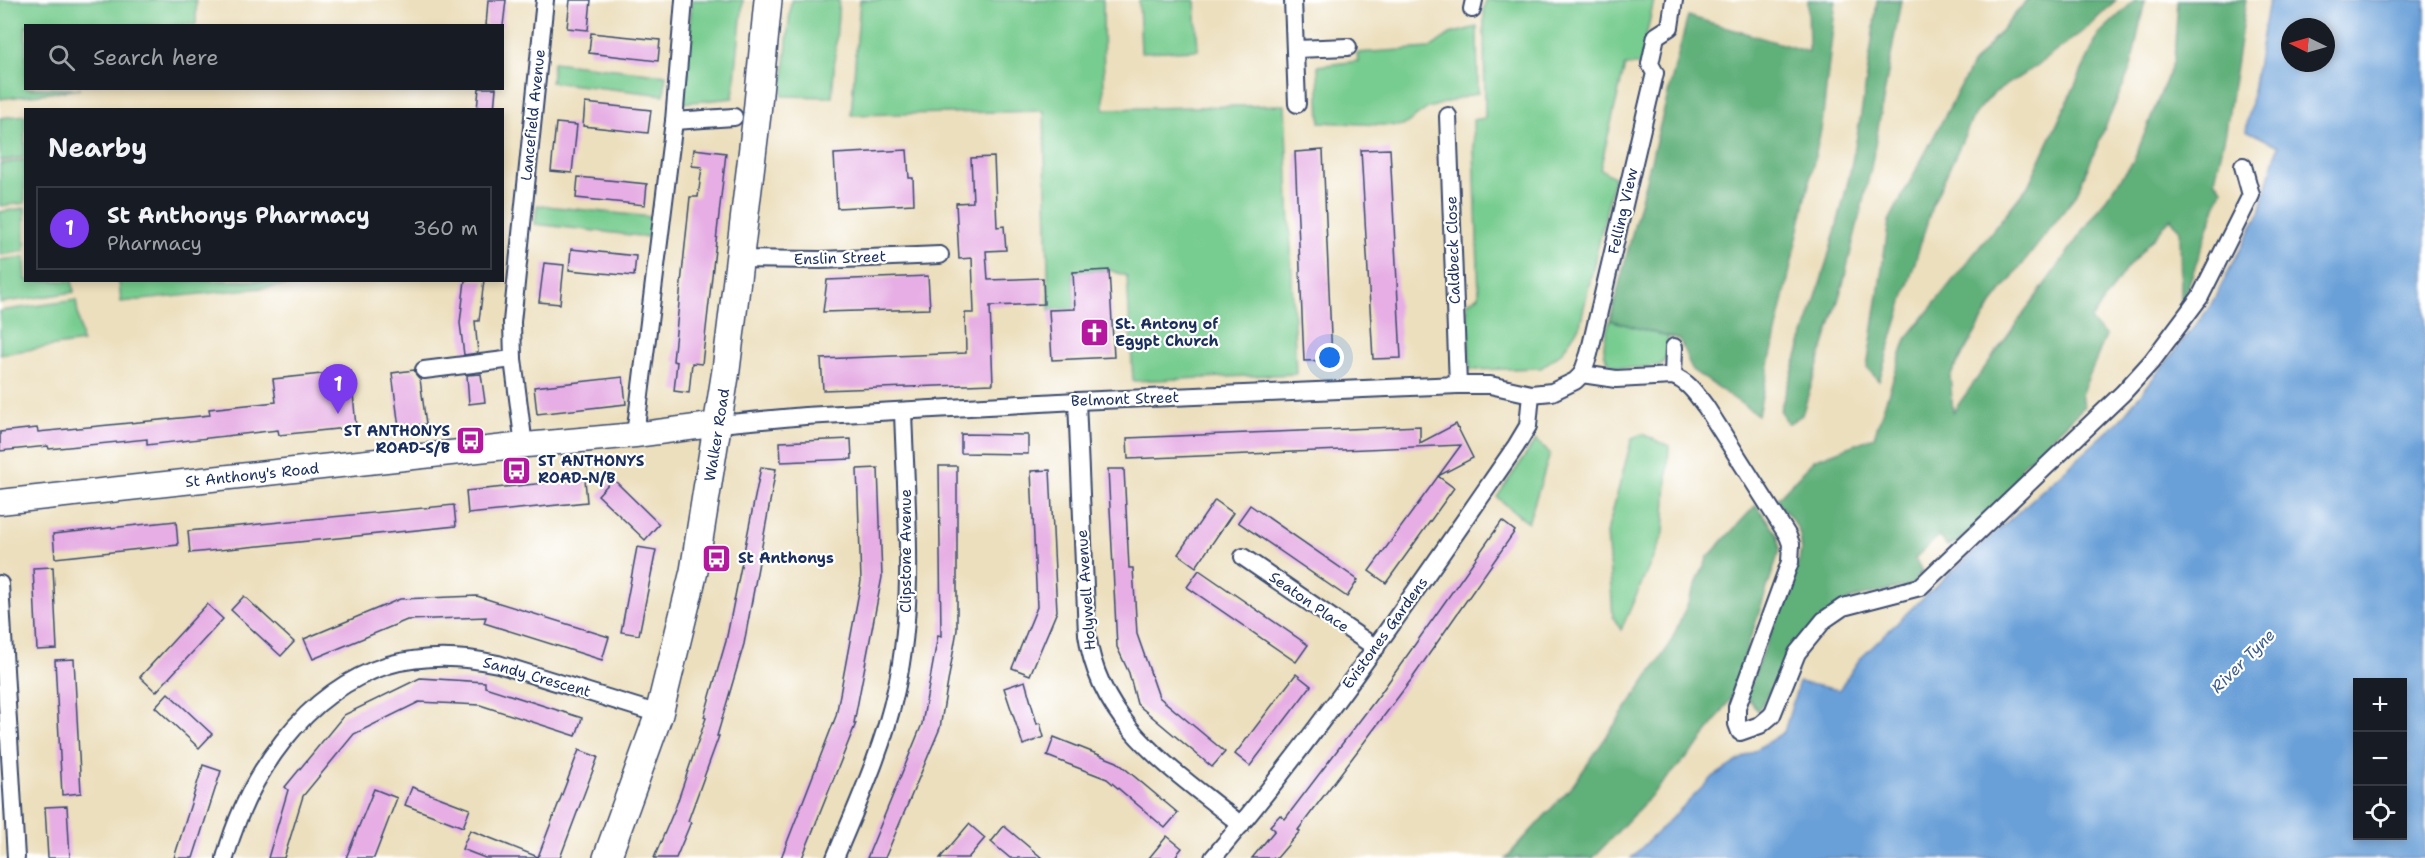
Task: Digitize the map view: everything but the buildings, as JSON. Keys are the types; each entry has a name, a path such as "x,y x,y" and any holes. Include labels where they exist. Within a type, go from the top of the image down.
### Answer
{"main road":[{"name":"Walker Road","path":"607,858 659,714 694,571 718,424 740,259 768,0"}],"street":[{"name":"Lancefield Avenue","path":"524,446 513,359 514,301 545,0"},
{"path":"634,435 675,121 684,0"},
{"path":"1293,0 1297,104"},
{"name":"Felling View","path":"1582,374 1589,354 1655,73 1650,64 1656,36 1670,27 1674,0"},
{"path":"1296,49 1348,47"},
{"name":"Caldbeck Close","path":"1448,116 1458,385"},
{"path":"675,121 734,117"},
{"path":"1531,394 1564,388 1582,374 1616,379 1673,376 1682,379 1706,407 1783,528 1791,544 1790,562 1737,707 1737,724 1740,732 1760,725 1772,715 1797,653 1824,621 1843,608 1920,587 2123,393 2145,369 2199,297 2251,195 2243,166"},
{"name":"Enslin Street","path":"740,259 821,260 940,255"},
{"path":"1673,376 1674,347"},
{"path":"424,370 513,359"},
{"name":"Belmont Street","path":"718,424 805,416 1077,401 1458,385 1490,385 1531,394"},
{"name":"Evistones Gardens","path":"1213,858 1376,648 1516,446 1527,426 1531,394"},
{"name":"Holywell Avenue","path":"1077,401 1087,634 1094,670 1113,708 1135,735 1240,825"},
{"name":"Clipstone Avenue","path":"836,858 878,755 896,690 902,656 909,569 903,412"},
{"name":"St Anthony's Road","path":"0,502 634,435 718,424"},
{"name":"Seaton Place","path":"1243,557 1376,648"},
{"path":"0,584 4,733 16,858"},
{"name":"Sandy Crescent","path":"225,858 236,822 248,798 286,737 316,707 343,686 387,666 430,658 476,659 659,714"}],"green space":[{"path":"0,0 196,0 196,24 24,24 24,90 72,90 0,99"},
{"path":"692,0 743,0 733,98 683,103"},
{"path":"791,0 839,0 832,97 782,96"},
{"path":"860,0 1103,0 1104,109 1285,105 1296,374 1133,381 1127,276 1109,270 1073,272 1075,309 1049,310 1044,111 851,115"},
{"path":"1139,0 1195,0 1198,50 1141,52"},
{"path":"1486,0 1654,0 1640,65 1625,65 1600,169 1614,177 1580,325 1562,352 1541,368 1470,370 1467,303 1479,296 1473,120 1485,118 1484,8"},
{"path":"1808,0 1836,0 1822,125 1758,415 1692,370 1680,340 1610,320 1688,16 1809,52"},
{"path":"1877,0 1901,0 1871,168 1842,288 1802,415 1788,424 1780,410 1825,268 1848,181 1865,91"},
{"path":"2027,0 2116,0 2087,28 2035,67 1994,93 1974,115 1932,206 1879,381 1867,368 1889,221 1972,65"},
{"path":"2135,0 2145,0 2131,67 2076,195 1992,304 1950,376 1953,412 2134,160 2174,60 2178,0 2246,0 2226,131 2215,180 2222,189 2181,307 2180,231 2171,218 2126,269 2090,321 2106,336 2081,395 2085,406 2021,467 2020,480 1958,542 1947,546 1939,536 1915,558 1922,571 1911,585 1850,599 1800,639 1758,711 1746,696 1799,561 1801,550 1800,534 1797,528 1776,500 1814,460 1874,437 1906,339 2028,186 2099,34"},
{"path":"1477,27 1478,93 1428,108 1403,126 1320,122 1318,66 1358,61 1357,53 1430,48 1450,34"},
{"path":"553,62 666,75 664,95 551,82"},
{"path":"24,115 24,157 0,161 0,118"},
{"path":"24,160 24,203 0,206 0,164"},
{"path":"537,205 651,217 648,237 535,224"},
{"path":"24,208 24,251 0,255 0,212"},
{"path":"24,257 24,282 72,282 74,292 0,303 0,260"},
{"path":"119,282 321,282 121,302"},
{"path":"76,300 82,342 0,354 0,311"},
{"path":"1610,320 1668,337 1666,357 1661,365 1626,368 1611,363 1606,358 1604,349"},
{"path":"1642,434 1669,446 1664,533 1621,630 1613,617 1607,532 1632,438"},
{"path":"1536,440 1550,454 1528,523 1497,497"},
{"path":"1756,505 1777,534 1780,549 1730,700 1700,743 1593,858 1506,858 1573,785 1669,646 1708,557"}],"water":[{"name":"River Tyne","path":"2269,0 2425,0 2425,858 1631,858 1714,776 1784,732 1799,682 1839,690 1859,660 1913,607 2120,420 2209,308 2260,212 2278,146 2246,130"}],"place":[{"name":"St. Antony of Egypt Church","path":"1094,333"},
{"name":"St Anthonys Pharmacy","path":"338,414"},
{"name":"ST ANTHONYS ROAD-S/B","path":"471,440"},
{"name":"ST ANTHONYS ROAD-N/B","path":"517,470"},
{"name":"St Anthonys","path":"717,558"}]}
